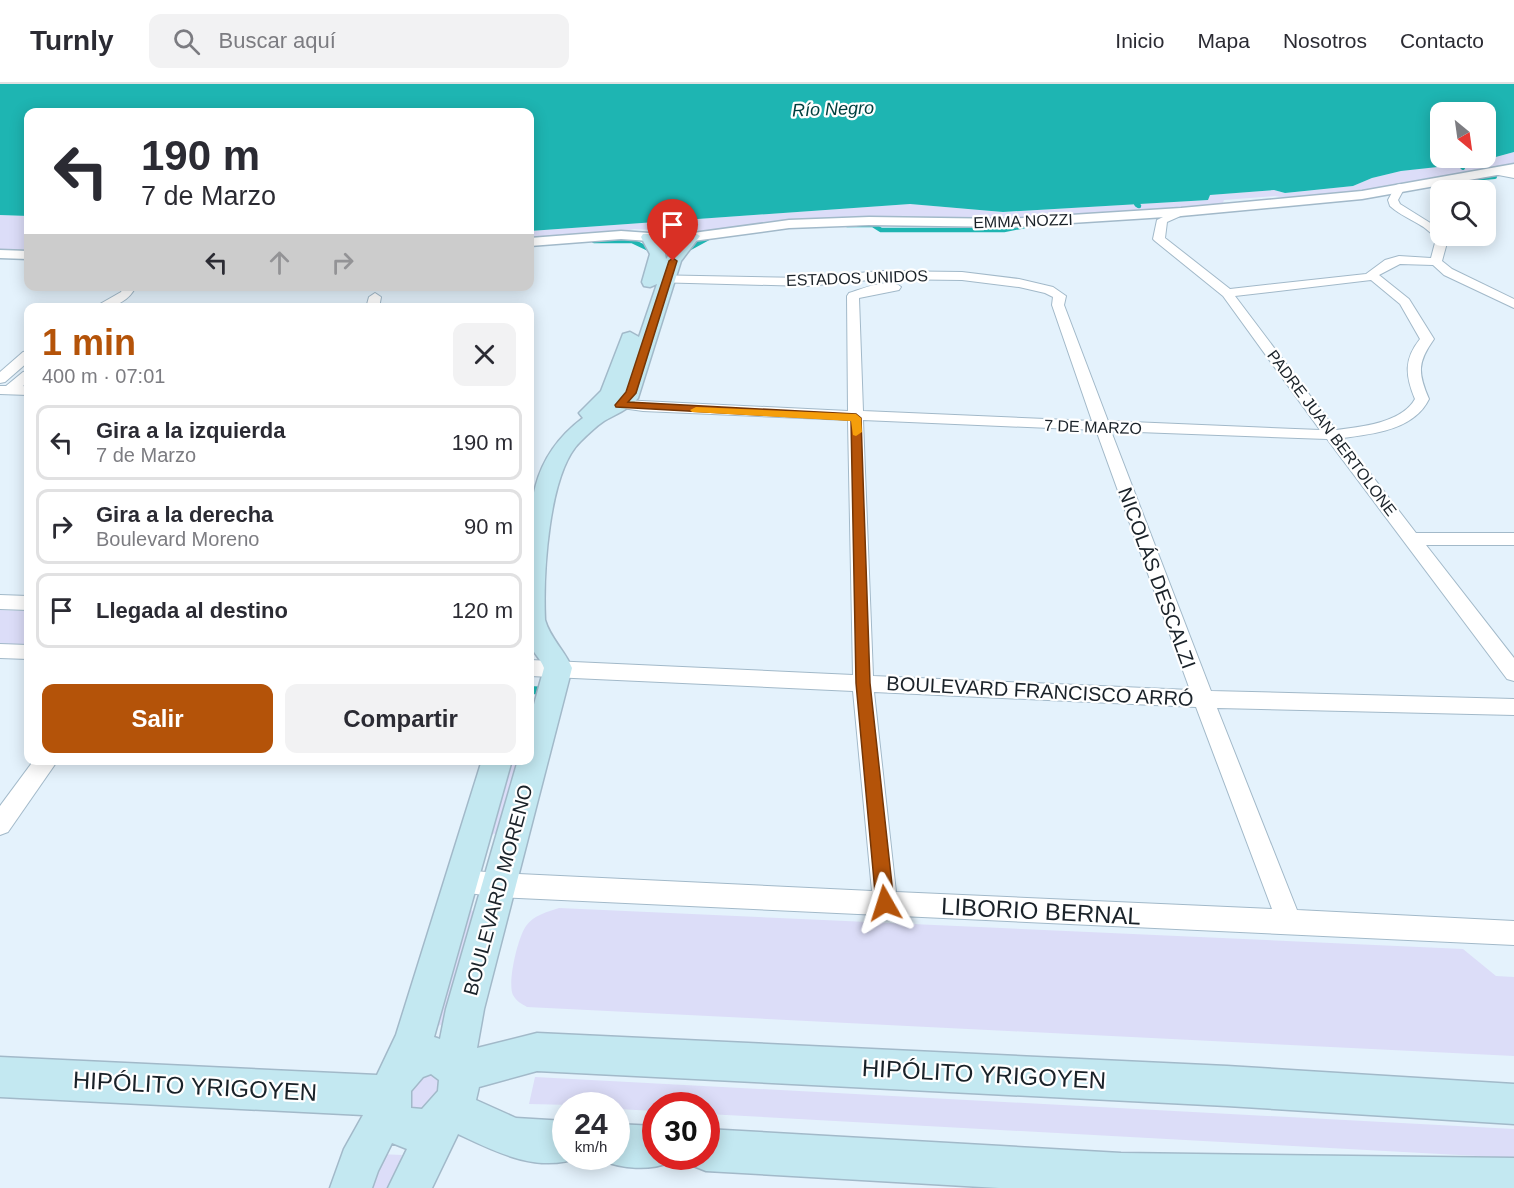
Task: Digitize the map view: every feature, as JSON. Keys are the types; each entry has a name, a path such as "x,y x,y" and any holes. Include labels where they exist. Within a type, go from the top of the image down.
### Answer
{"main road":[{"path":"612,403 610,393 660,278 675,254 690,241 692,236"},
{"path":"649,237 656,244 660,278"},
{"path":"534,470 543,454 612,403"},
{"path":"534,576 543,497 550,468 569,440 612,403"},
{"path":"535,638 544,668"},
{"name":"BOULEVARD MORENO","path":"534,716 544,668"},
{"name":"BOULEVARD MORENO","path":"351,1188 359,1164 393,1092 415,1036 496,765"},
{"name":"BOULEVARD MORENO","path":"409,1188 452,1091 460,1030 499,885 524,765"},
{"name":"HIPÓLITO YRIGOYEN","path":"0,1077 393,1092 393,1117 400,1125 410,1129 422,1129 434,1124 452,1091 537,1052 1239,1087 1514,1104"},
{"path":"393,1092 409,1064 431,1055 441,1056 452,1091 514,1139 552,1141"},
{"path":"720,1151 1121,1174 1514,1179"}],"street":[{"name":"EMMA NOZZI","path":"534,242 621,236 678,239 789,224 869,221 1010,224 1181,212 1362,195 1514,168"},
{"path":"1497,172 1514,175"},
{"path":"1400,187 1393,200 1395,206 1430,226"},
{"name":"PADRE JUAN BERTOLONE","path":"1181,212 1162,220 1160,239 1227,293 1514,673"},
{"path":"1436,262 1438,246"},
{"path":"0,254 24,255"},
{"path":"1227,293 1373,276 1389,263 1398,260 1436,262 1448,272 1514,304"},
{"name":"ESTADOS UNIDOS","path":"660,278 807,282 910,275 1019,283 1049,290 1060,296"},
{"name":"7 DE MARZO","path":"612,403 856,418 1102,427 1332,435 1371,430 1391,424 1418,406 1422,399 1412,376 1413,361 1427,339 1405,302 1373,276"},
{"path":"885,903 863,683 853,296 877,289 958,286 981,279"},
{"path":"93,303 106,291"},
{"path":"109,303 128,291"},
{"name":"NICOLÁS DESCALZI","path":"1060,296 1058,305 1102,427 1202,699 1290,924"},
{"path":"0,407 24,363"},
{"path":"11,388 24,378"},
{"path":"1411,538 1514,539"},
{"path":"0,602 24,603"},
{"path":"0,651 24,652"},
{"name":"BOULEVARD FRANCISCO ARRÓ","path":"544,668 1202,699 1514,707"},
{"path":"0,825 43,765"},
{"name":"LIBORIO BERNAL","path":"461,881 499,885 1514,933"}],"shaded area":[{"path":"1514,152 1514,164 1487,171 1435,177 1357,193 1291,199 1275,196 1224,200 1222,205 1008,220 865,219 705,232 689,229 673,231 634,229 618,233 534,240 534,231 910,204 1003,212 1207,200 1209,195 1274,190 1285,193 1353,186 1372,178 1430,167 1496,168 1496,157"},
{"path":"0,215 24,216 24,252 0,252"},
{"path":"0,610 24,611 24,645 0,644"},
{"path":"505,765 518,765 499,832 489,836"},
{"path":"559,908 1463,949 1496,976 1514,977 1514,1056 527,1007 513,995 511,981 520,940 526,926 533,919"},
{"path":"471,910 477,913 446,1023 438,1026 432,1023 464,914"},
{"path":"439,1068 447,1096 412,1117 404,1084"},
{"path":"535,1077 1514,1129 1514,1158 720,1115 720,1092 642,1092 642,1110 630,1110 630,1092 552,1092 552,1105 529,1104"},
{"path":"380,1154 402,1155 392,1188 369,1188"}],"water":[{"name":"Río Negro","path":"0,84 1514,84 1514,152 1496,157 1496,102 1430,102 1430,168 1401,171 1372,178 1353,186 1285,193 1274,190 1210,195 1208,200 1003,212 910,204 534,231 534,108 24,108 24,216 0,215"}],"waterway":[{"path":"1463,180 1495,177"},
{"path":"1136,204 1139,206 1137,205"},
{"path":"847,225 873,225 881,230 1004,230 1025,226"},
{"path":"690,248 712,236"},
{"path":"594,241 632,241 651,250"},
{"path":"534,690 547,691"}],"slow traffic":[{"path":"696,410 856,418 856,432"}],"route":[{"path":"673,261 631,393 620,405 856,418 863,683 885,903"}]}
